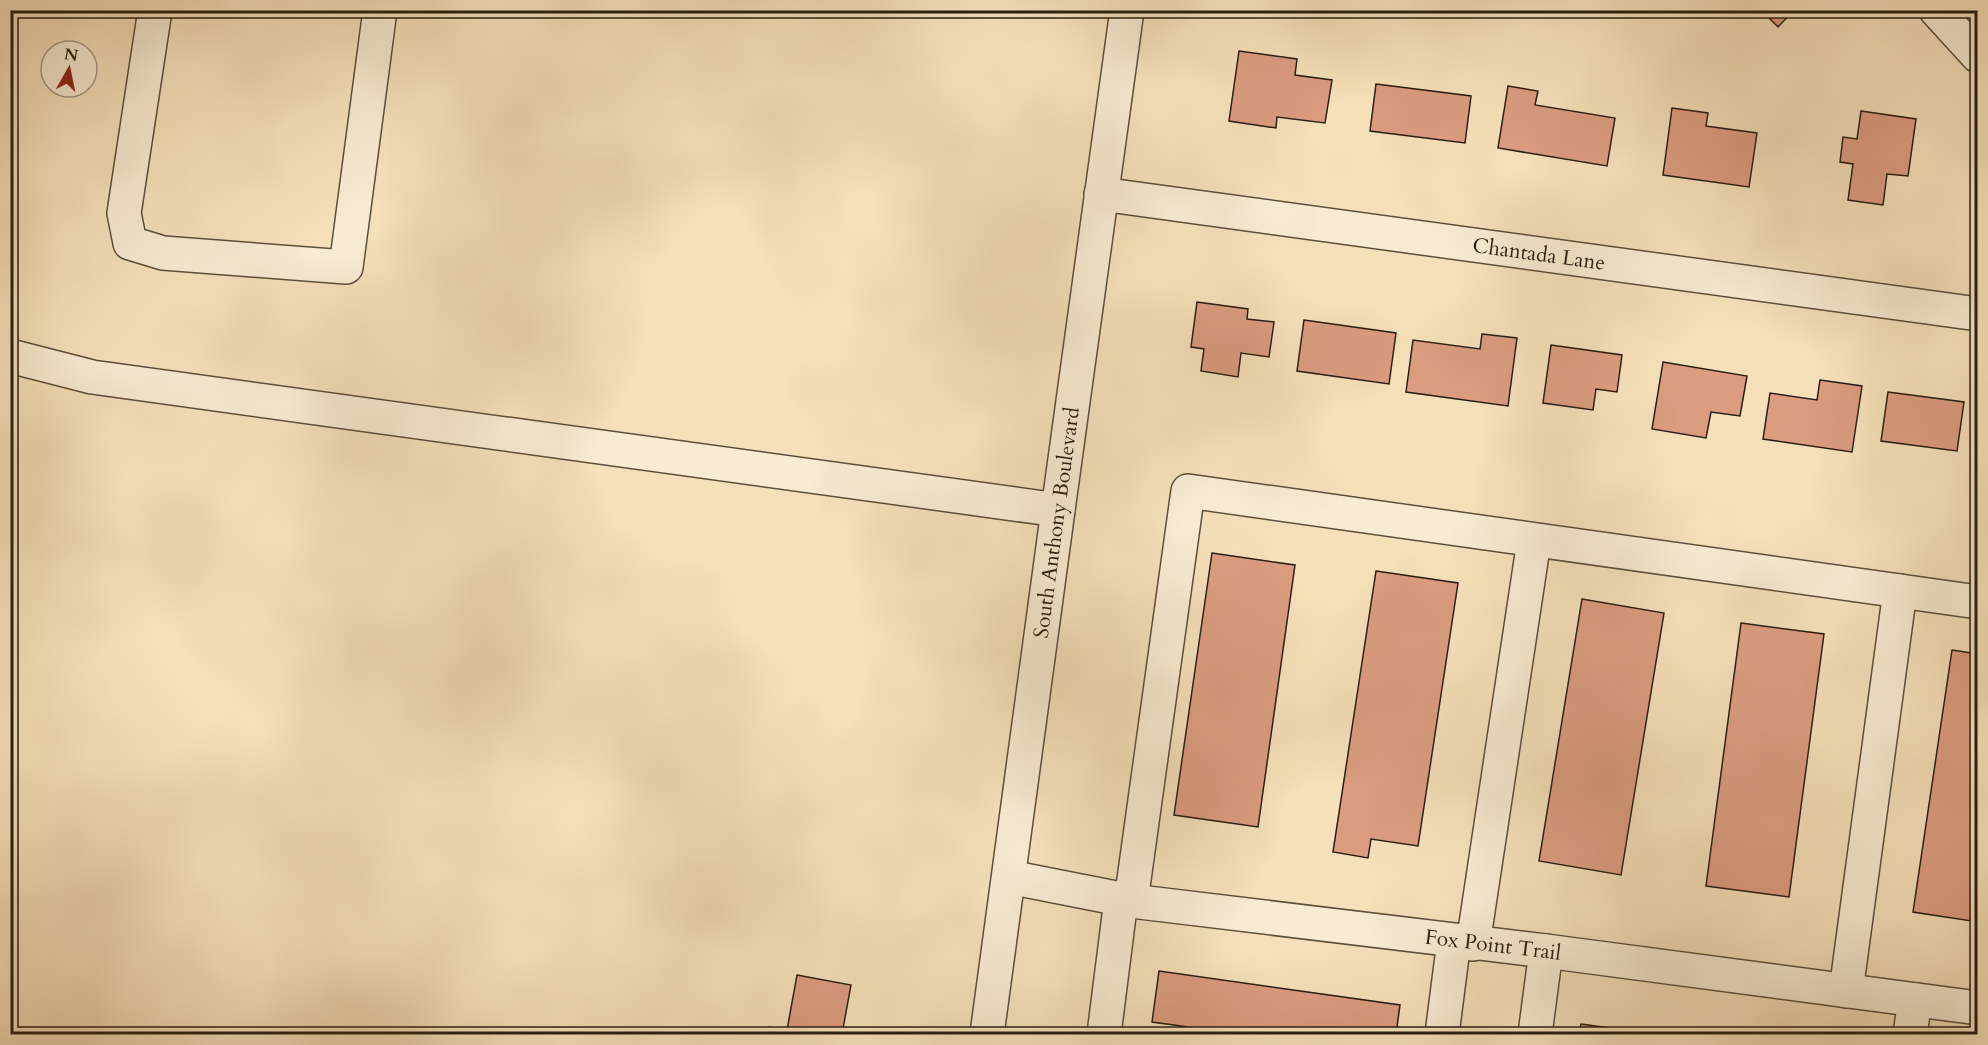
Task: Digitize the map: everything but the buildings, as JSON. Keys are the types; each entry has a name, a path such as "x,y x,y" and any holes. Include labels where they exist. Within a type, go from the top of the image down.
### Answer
{"street":[{"path":"155,10 124,213 130,243 163,253 346,267 380,10"},
{"name":"South Anthony Boulevard","path":"987,1035 1127,10"},
{"path":"1936,10 1977,56"},
{"name":"Chantada Lane","path":"1101,194 1977,314"},
{"path":"10,356 92,377 1058,510"},
{"path":"1104,1035 1188,491 1977,602"},
{"path":"1442,1035 1464,943 1534,541"},
{"path":"1846,991 1900,591"},
{"name":"Fox Point Trail","path":"1009,877 1126,900 1464,943 1546,951 1977,1008"},
{"path":"1535,1035 1546,951"},
{"path":"1910,1035 1915,1000"}]}
